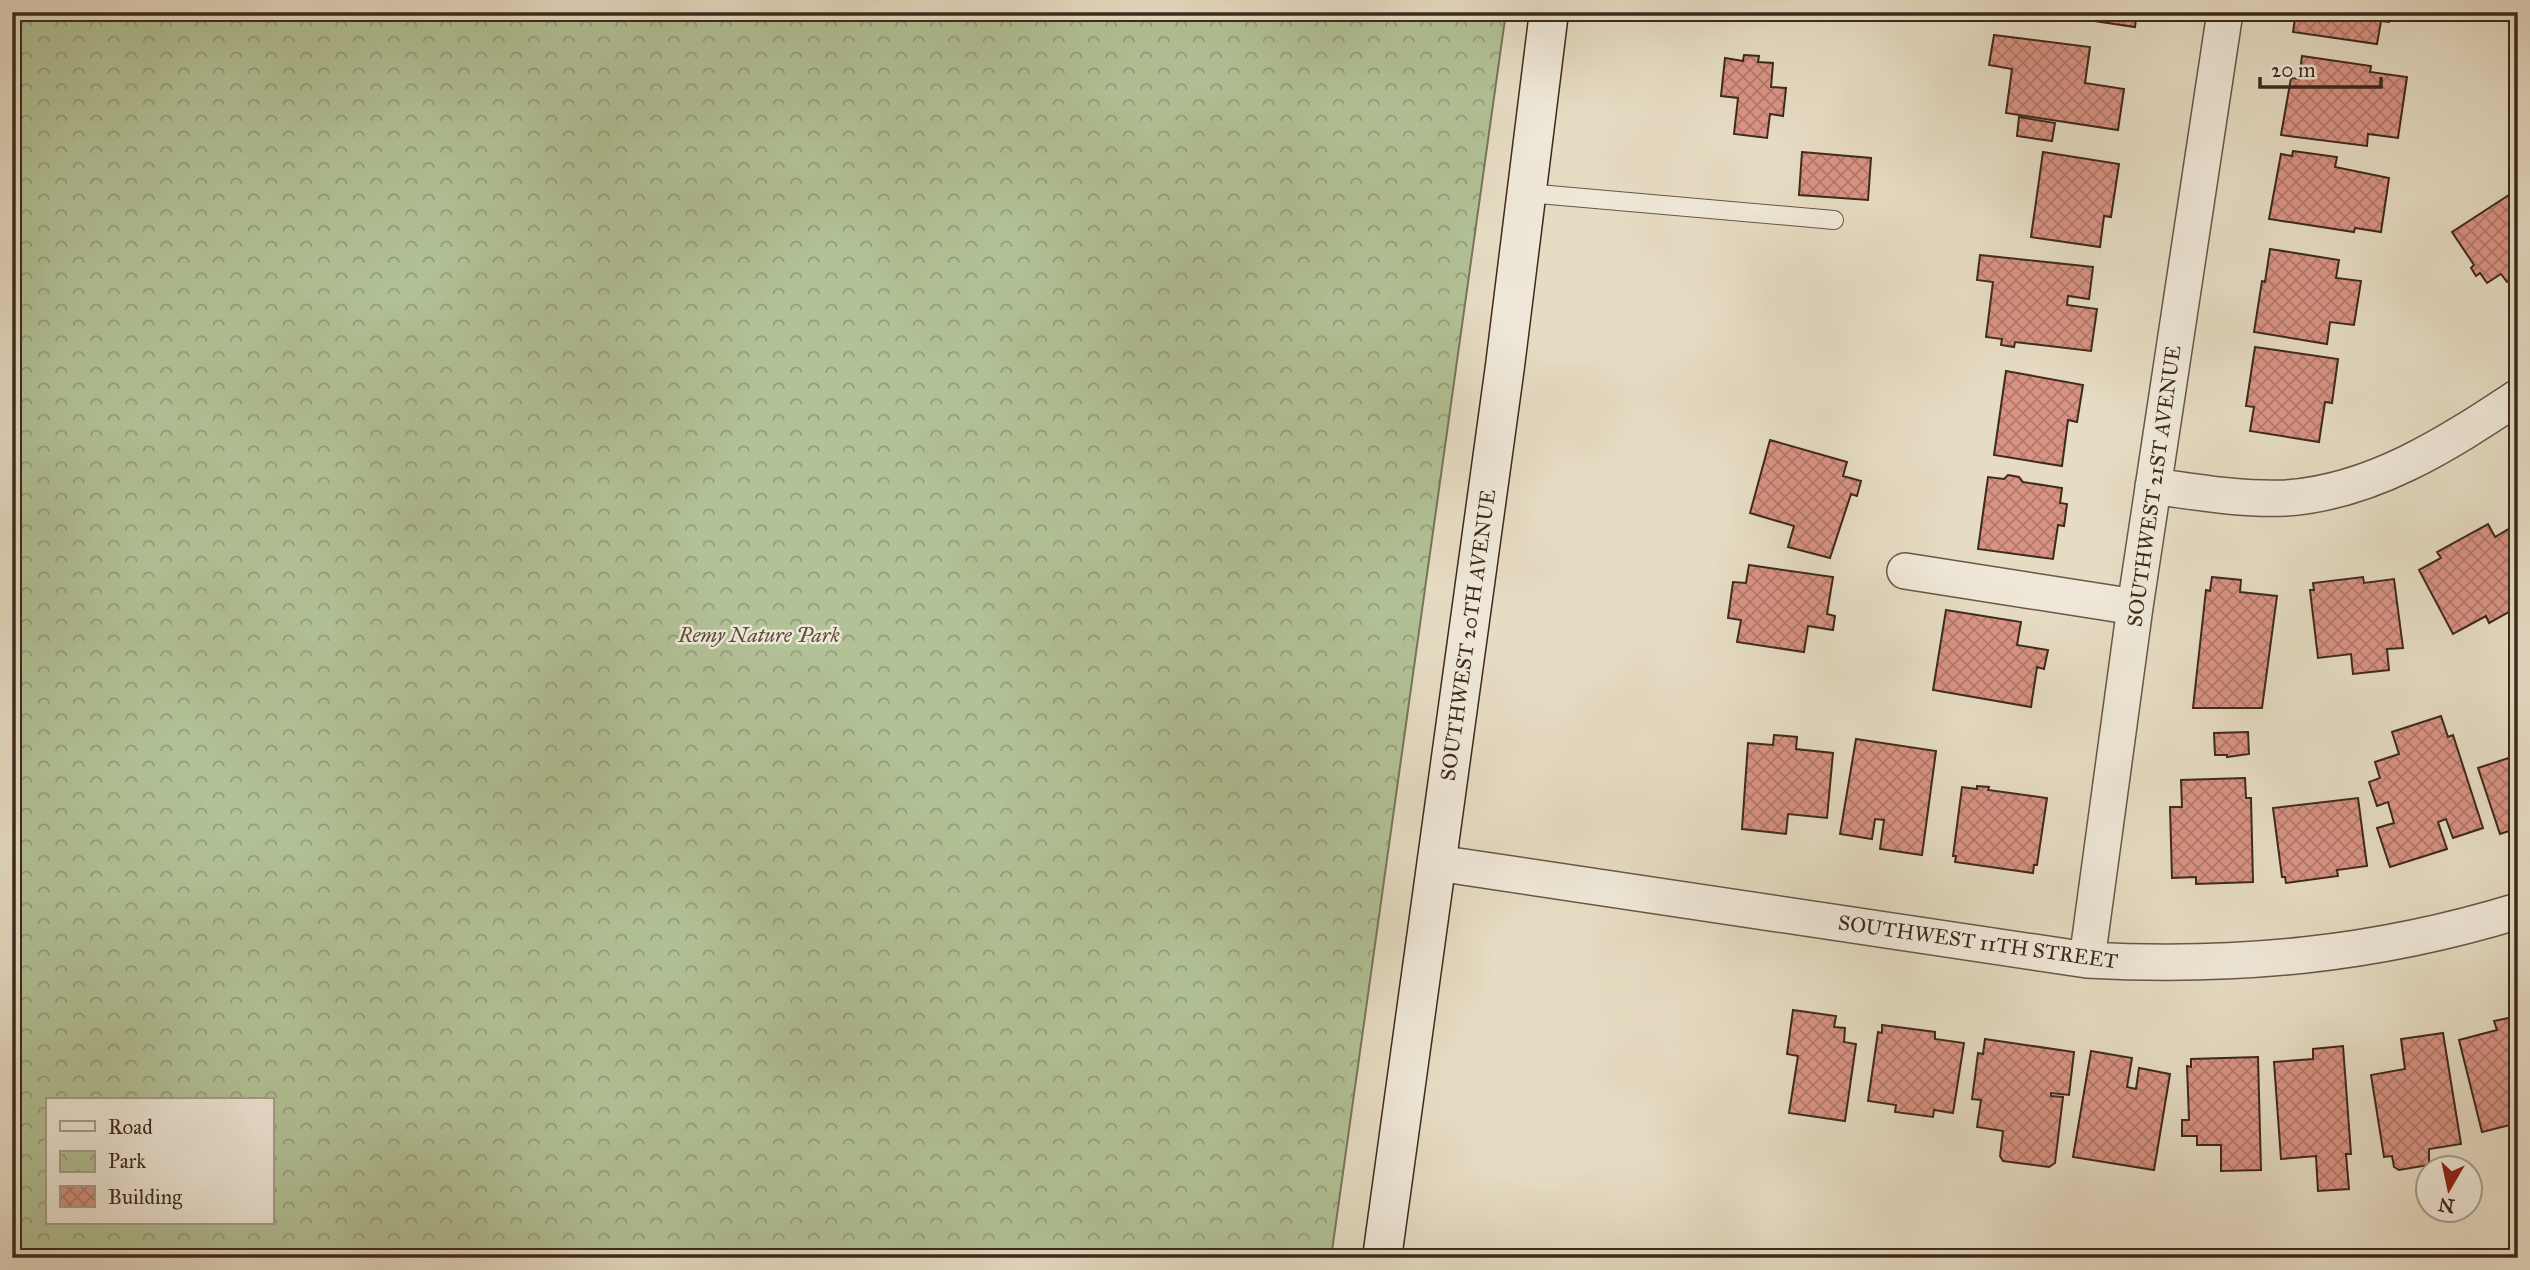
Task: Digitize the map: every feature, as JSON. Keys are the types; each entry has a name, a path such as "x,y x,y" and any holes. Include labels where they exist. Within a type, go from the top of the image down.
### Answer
{"street":[{"name":"SOUTHWEST 20TH AVENUE","path":"1382,1258 1527,193 1549,12"},
{"name":"SOUTHWEST 21ST AVENUE","path":"2087,960 2135,607 2225,12"},
{"path":"2153,486 2215,495 2283,498 2348,487 2382,476 2425,454 2518,397"},
{"path":"1905,571 2135,607"},
{"name":"SOUTHWEST 11TH STREET","path":"1437,863 2087,960 2236,963 2309,957 2405,940 2518,911"}],"lane":[{"path":"1527,193 1834,220"}],"green space":[{"name":"Remy Nature Park","path":"12,12 1506,12 1331,1258 12,1258"}],"building":[{"path":"2060,12 2137,12 2135,27 2060,16"},
{"path":"2296,12 2390,12 2389,22 2381,21 2377,44 2293,32"},
{"path":"1994,35 2090,47 2085,83 2124,89 2118,130 2006,113 2012,69 1989,65"},
{"path":"1744,55 1759,56 1758,62 1773,63 1771,87 1786,88 1783,116 1770,114 1767,138 1734,134 1738,98 1721,96 1725,58 1743,61"},
{"path":"2302,56 2371,66 2370,72 2407,77 2398,138 2368,134 2367,146 2281,135 2291,78 2299,79"},
{"path":"2019,117 2055,123 2052,141 2017,136"},
{"path":"2293,151 2337,157 2335,167 2389,178 2381,232 2355,228 2354,232 2269,219 2281,154 2292,156"},
{"path":"1802,152 1871,158 1868,200 1799,195"},
{"path":"2043,152 2119,164 2111,217 2104,216 2100,247 2031,237"},
{"path":"2518,189 2518,275 2507,282 2501,274 2487,283 2480,273 2476,276 2471,268 2474,265 2452,232"},
{"path":"2270,249 2339,260 2336,278 2361,281 2354,325 2330,322 2327,344 2254,332"},
{"path":"1980,255 2093,267 2089,299 2068,296 2067,305 2097,309 2091,351 2015,342 2014,347 2001,345 2002,339 1986,337 1993,282 1977,280"},
{"path":"2255,347 2338,359 2332,403 2325,402 2319,442 2250,431 2254,407 2246,406"},
{"path":"2006,371 2083,385 2077,422 2068,420 2062,466 1994,455"},
{"path":"1770,440 1847,462 1843,476 1861,481 1857,496 1851,494 1830,558 1788,547 1794,526 1750,513"},
{"path":"2008,475 2019,477 2023,482 2062,488 2060,503 2067,504 2064,526 2058,525 2053,559 1978,549 1988,477 2004,479"},
{"path":"2488,524 2495,537 2512,527 2518,539 2518,607 2489,623 2486,616 2453,634 2419,570 2441,558 2437,552"},
{"path":"1749,565 1833,577 1827,614 1835,616 1833,630 1808,626 1804,652 1737,642 1741,620 1728,618 1733,582 1746,583"},
{"path":"2212,577 2241,580 2240,592 2277,596 2262,708 2193,708 2206,590 2210,591"},
{"path":"2363,577 2364,583 2394,579 2403,648 2387,649 2389,670 2353,674 2351,654 2318,658 2310,590 2314,590 2313,583"},
{"path":"1946,610 2021,622 2017,645 2048,650 2044,669 2037,667 2031,707 1933,690"},
{"path":"2441,716 2448,737 2453,735 2483,828 2453,838 2446,819 2438,822 2447,849 2390,867 2377,828 2394,823 2388,802 2377,806 2369,782 2380,778 2375,762 2399,754 2392,732"},
{"path":"2248,732 2249,754 2227,757 2215,755 2214,733"},
{"path":"1774,735 1797,737 1796,749 1833,753 1827,818 1788,814 1786,834 1742,829 1748,743 1773,745"},
{"path":"1856,739 1936,751 1922,855 1880,849 1884,820 1875,819 1872,839 1840,834"},
{"path":"2518,755 2518,828 2500,834 2478,768"},
{"path":"2245,778 2246,798 2251,798 2253,882 2196,884 2196,877 2172,878 2170,807 2182,807 2181,780"},
{"path":"1977,786 2047,798 2037,865 2034,865 2033,873 1955,862 1956,856 1953,856 1962,787 1977,789"},
{"path":"2358,798 2367,866 2337,870 2338,876 2286,883 2285,877 2282,877 2273,808"},
{"path":"1793,1010 1836,1016 1834,1027 1845,1028 1844,1042 1856,1044 1845,1121 1789,1113 1798,1056 1787,1054"},
{"path":"2518,1016 2518,1123 2482,1132 2459,1040 2497,1030 2494,1021"},
{"path":"1882,1025 1935,1032 1935,1039 1964,1043 1953,1113 1934,1110 1933,1117 1895,1112 1896,1105 1868,1101 1878,1032 1882,1033"},
{"path":"2443,1033 2461,1144 2429,1149 2429,1154 2414,1154 2414,1168 2399,1170 2394,1167 2392,1156 2384,1157 2371,1075 2405,1069 2401,1039"},
{"path":"1985,1039 2074,1052 2069,1095 2051,1093 2051,1096 2063,1097 2055,1163 2049,1167 2003,1161 2000,1156 2003,1131 1977,1127 1981,1100 1972,1099 1978,1053 1983,1054"},
{"path":"2343,1046 2351,1154 2346,1154 2349,1189 2318,1191 2316,1156 2281,1159 2274,1062 2313,1059 2313,1049"},
{"path":"2091,1051 2132,1058 2127,1087 2136,1089 2139,1068 2170,1074 2154,1170 2073,1157"},
{"path":"2258,1057 2261,1170 2221,1171 2221,1145 2197,1145 2197,1136 2182,1136 2182,1120 2189,1120 2187,1066 2191,1067 2191,1059"}]}
